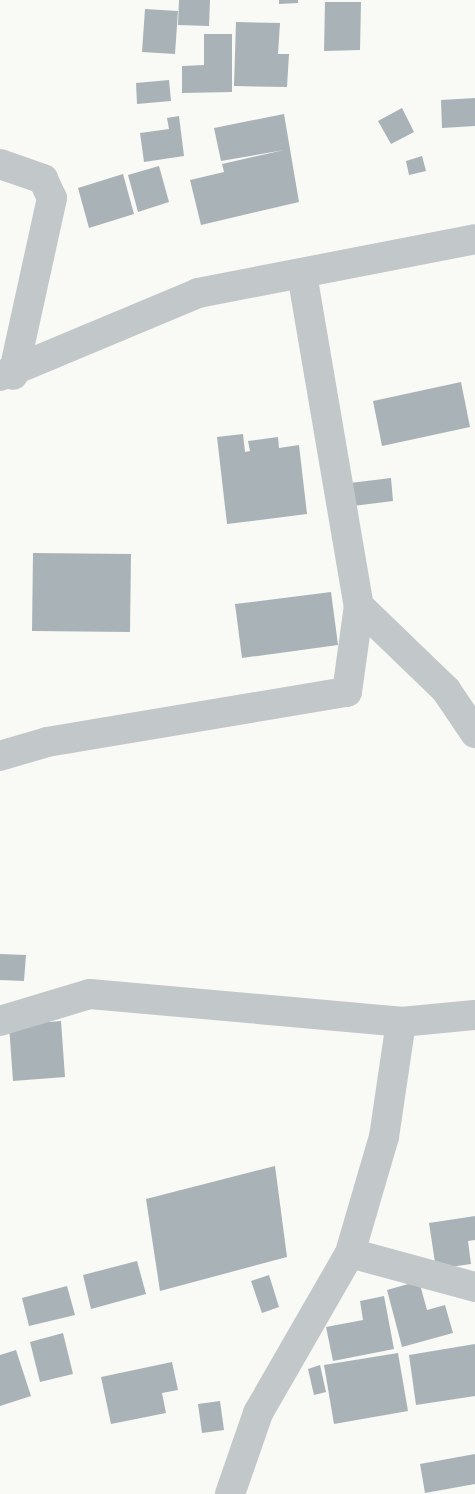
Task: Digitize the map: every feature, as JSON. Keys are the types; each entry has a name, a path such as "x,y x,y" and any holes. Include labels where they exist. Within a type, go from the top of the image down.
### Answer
{"street":[{"path":"0,164 43,179 52,198 6,375"},
{"path":"6,375 198,293 475,238"},
{"path":"0,756 47,742 347,692 359,606 302,274"},
{"path":"359,606 446,690 475,733"},
{"path":"0,1021 90,994 401,1022 475,1015"},
{"path":"230,1494 258,1413 350,1253 384,1137 401,1022"},
{"path":"350,1253 475,1287"}],"building":[{"path":"179,0 210,0 209,26 178,25"},
{"path":"279,0 298,0 298,3 279,4"},
{"path":"325,2 361,2 360,50 324,51"},
{"path":"145,9 178,11 175,54 142,52"},
{"path":"236,22 280,23 278,54 289,54 287,87 234,86"},
{"path":"204,34 232,34 232,92 182,93 182,66 204,65"},
{"path":"169,80 171,101 137,104 136,83"},
{"path":"475,98 475,126 442,128 441,100"},
{"path":"402,108 414,132 391,144 378,121"},
{"path":"284,114 299,202 201,225 190,180 224,172 222,164 284,150 221,161 214,128"},
{"path":"179,116 184,156 144,162 140,133 169,129 167,118"},
{"path":"422,156 426,171 409,175 406,161"},
{"path":"159,166 169,202 138,212 128,175"},
{"path":"123,174 134,214 89,228 78,188"},
{"path":"461,382 470,427 382,446 373,401"},
{"path":"243,434 245,452 250,451 248,441 278,437 279,448 299,445 307,514 227,524 217,437"},
{"path":"391,478 393,501 353,506 350,483"},
{"path":"33,553 131,554 130,632 32,631"},
{"path":"331,592 338,645 242,658 235,604"},
{"path":"0,954 26,955 24,981 0,980"},
{"path":"61,1021 65,1077 13,1081 9,1025"},
{"path":"275,1166 287,1257 160,1291 146,1199"},
{"path":"475,1216 475,1240 468,1241 471,1264 436,1269 429,1223"},
{"path":"137,1261 146,1294 91,1309 83,1275"},
{"path":"269,1275 279,1307 262,1313 251,1281"},
{"path":"419,1281 427,1310 445,1305 453,1333 402,1347 387,1290"},
{"path":"67,1286 75,1315 29,1326 22,1298"},
{"path":"384,1296 394,1349 333,1361 326,1327 363,1320 360,1301"},
{"path":"63,1333 73,1374 40,1382 30,1342"},
{"path":"475,1344 475,1396 416,1405 409,1355"},
{"path":"16,1350 31,1396 0,1406 0,1355"},
{"path":"398,1353 408,1411 334,1424 324,1365"},
{"path":"172,1362 178,1390 162,1393 166,1413 111,1424 101,1377"},
{"path":"320,1365 326,1392 314,1395 308,1369"},
{"path":"220,1401 224,1430 202,1433 198,1404"},
{"path":"475,1454 475,1484 425,1493 420,1464"}]}
